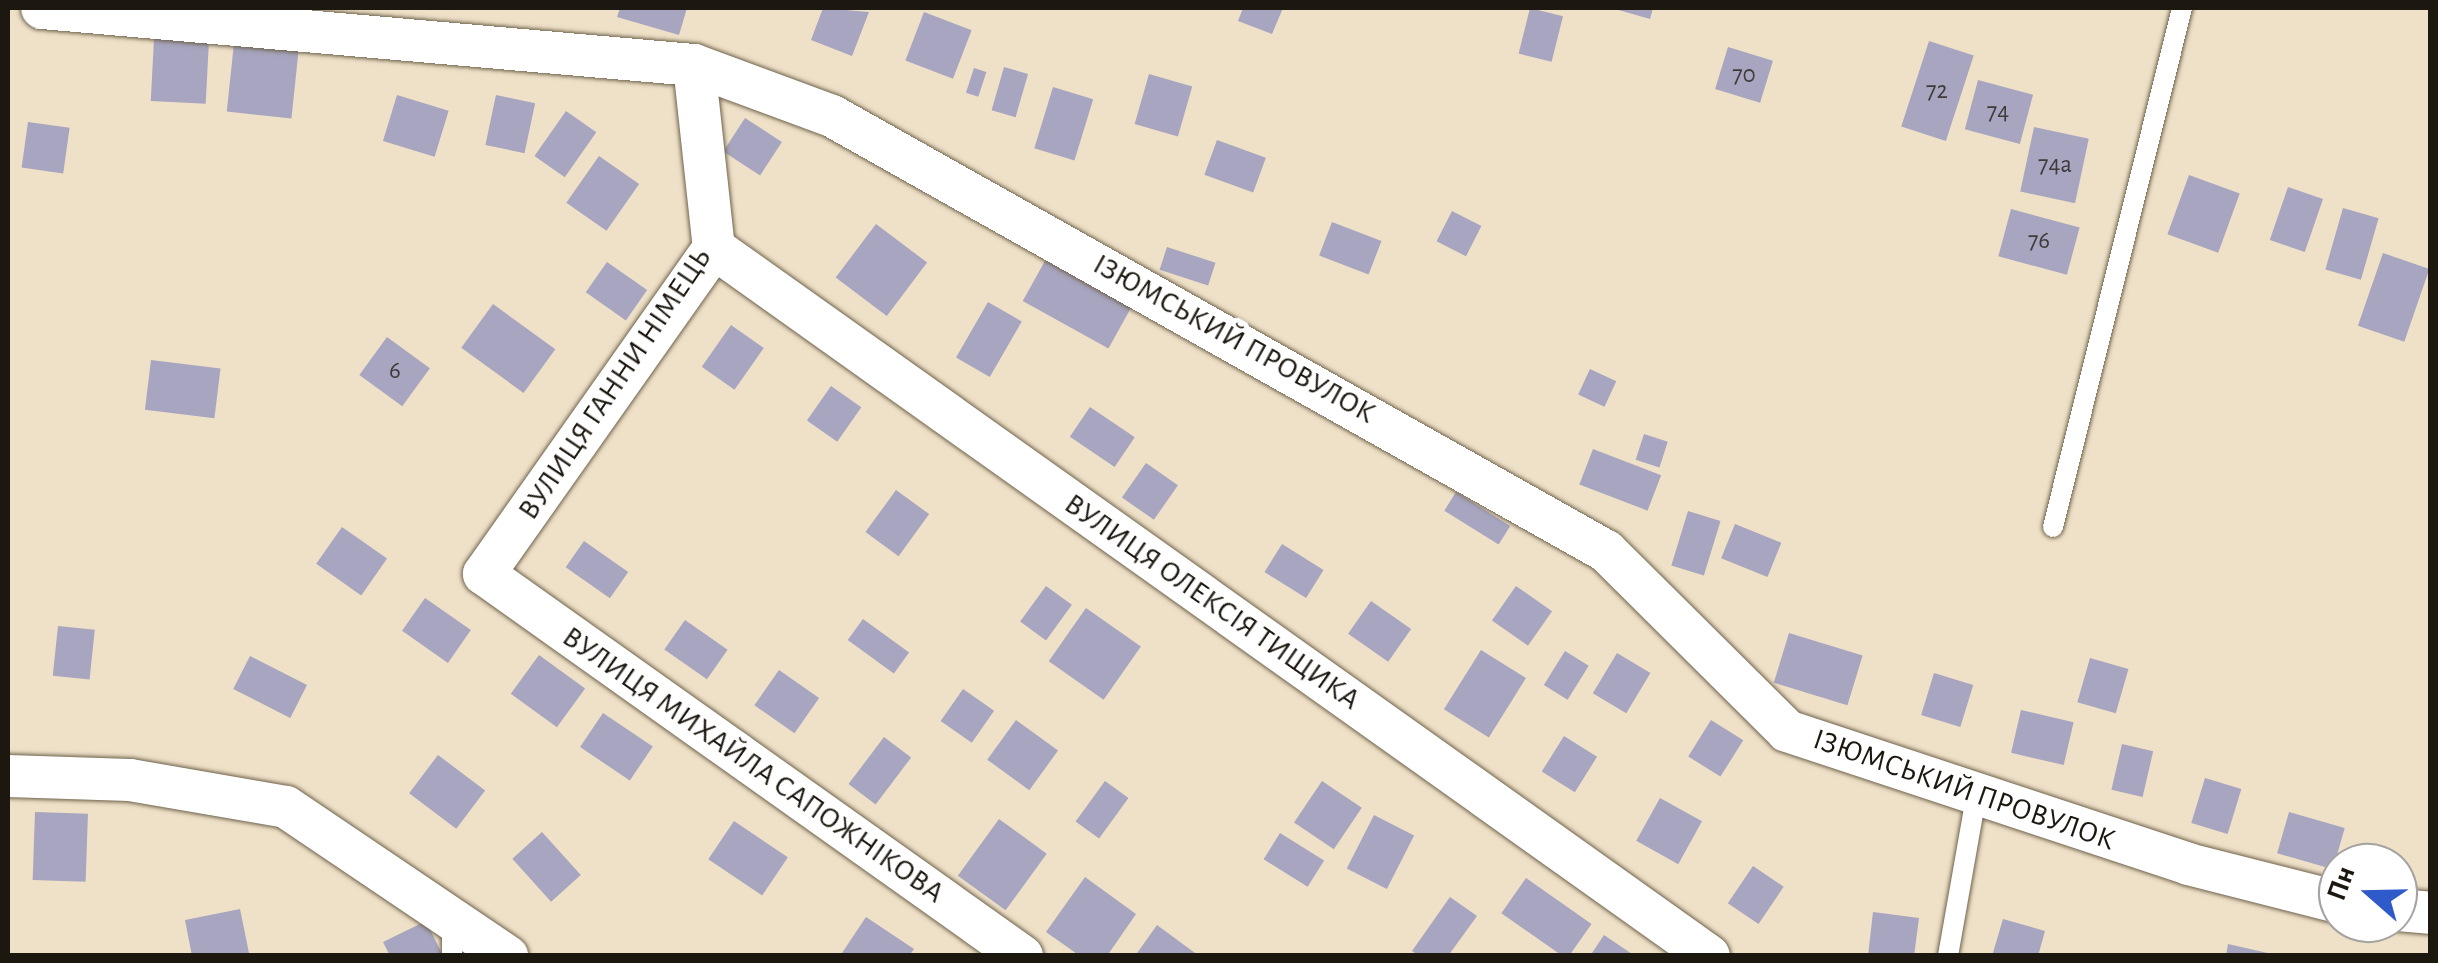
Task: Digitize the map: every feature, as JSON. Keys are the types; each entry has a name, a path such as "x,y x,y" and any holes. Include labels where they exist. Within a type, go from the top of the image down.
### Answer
{"street":[{"name":"ІЗЮМСЬКИЙ ПРОВУЛОК","path":"42,8 694,65 832,116 922,162 1606,551 1787,731 1976,797 2318,896"},
{"name":"ВУЛИЦЯ ГАННИ НІМЕЦЬ","path":"484,574 714,248 694,65"},
{"name":"ВУЛИЦЯ ОЛЕКСІЯ ТИЩИКА","path":"714,248 1709,956"},
{"name":"ВУЛИЦЯ МИХАЙЛА САПОЖНІКОВА","path":"484,574 1022,956"},
{"path":"8,776 130,780 286,806 452,937 507,956"}],"lane":[{"path":"2052,527 2182,8"},
{"path":"1948,956 1976,797"}],"building":[{"path":"620,8 687,8 679,35 617,17"},
{"path":"823,8 869,12 852,56 811,40"},
{"path":"1243,8 1283,8 1272,34 1238,21"},
{"path":"1530,8 1563,16 1552,62 1519,54"},
{"path":"1615,8 1653,8 1650,19"},
{"path":"924,12 972,30 953,79 905,61"},
{"path":"154,39 209,42 206,104 151,101"},
{"path":"1929,41 1974,56 1946,141 1901,127"},
{"path":"234,43 299,50 291,118 227,112"},
{"path":"1728,47 1773,61 1760,103 1715,89"},
{"path":"1004,67 1028,74 1016,117 992,110"},
{"path":"974,68 986,72 978,97 966,93"},
{"path":"1149,74 1192,86 1178,136 1135,124"},
{"path":"1978,80 2033,95 2020,144 1965,129"},
{"path":"1053,87 1093,99 1074,160 1034,148"},
{"path":"397,95 449,111 435,157 383,141"},
{"path":"496,95 535,103 525,153 485,145"},
{"path":"566,111 596,132 565,177 534,156"},
{"path":"745,118 782,142 760,176 723,152"},
{"path":"28,122 70,128 63,173 22,168"},
{"path":"2034,127 2089,139 2075,203 2020,192"},
{"path":"1217,140 1266,158 1253,193 1204,175"},
{"path":"599,156 639,184 606,231 566,203"},
{"path":"2189,175 2240,193 2218,253 2167,234"},
{"path":"2288,187 2323,199 2305,252 2270,240"},
{"path":"2343,208 2379,218 2361,280 2325,270"},
{"path":"2011,209 2080,227 2067,275 1998,256"},
{"path":"1452,211 1481,226 1466,256 1437,241"},
{"path":"1332,222 1381,241 1369,275 1319,256"},
{"path":"876,224 927,263 887,316 836,278"},
{"path":"1167,247 1216,263 1208,286 1160,270"},
{"path":"2383,253 2429,269 2404,342 2358,326"},
{"path":"1046,259 1132,307 1108,348 1023,301"},
{"path":"607,262 647,290 626,320 586,292"},
{"path":"988,302 1022,322 990,377 956,357"},
{"path":"493,304 555,349 524,393 461,348"},
{"path":"731,325 764,348 735,390 702,367"},
{"path":"387,337 430,368 402,406 359,375"},
{"path":"151,360 220,369 214,418 145,410"},
{"path":"1590,369 1616,381 1604,407 1578,394"},
{"path":"831,386 861,407 837,442 807,420"},
{"path":"1090,407 1135,437 1115,467 1070,437"},
{"path":"1644,434 1668,442 1659,467 1636,460"},
{"path":"1593,449 1661,475 1648,511 1579,484"},
{"path":"1146,463 1178,485 1154,520 1122,497"},
{"path":"896,490 929,514 899,556 865,532"},
{"path":"1456,492 1510,526 1499,545 1444,511"},
{"path":"1688,511 1721,521 1704,575 1671,566"},
{"path":"1735,524 1781,543 1767,577 1721,558"},
{"path":"342,527 387,559 361,595 316,564"},
{"path":"584,541 628,572 610,598 566,567"},
{"path":"1282,544 1324,570 1306,598 1265,572"},
{"path":"1046,586 1072,605 1046,640 1020,622"},
{"path":"1516,586 1552,611 1528,646 1492,620"},
{"path":"425,598 471,630 448,663 402,631"},
{"path":"1371,601 1411,629 1388,662 1348,634"},
{"path":"1086,608 1141,646 1104,700 1049,661"},
{"path":"863,619 909,653 894,674 848,640"},
{"path":"685,620 728,650 707,679 664,649"},
{"path":"58,626 95,630 90,680 53,676"},
{"path":"1789,633 1863,656 1847,705 1774,683"},
{"path":"1481,650 1526,678 1489,737 1444,709"},
{"path":"1565,651 1589,666 1568,700 1544,685"},
{"path":"1617,653 1650,673 1626,713 1593,693"},
{"path":"539,655 585,689 557,727 511,694"},
{"path":"250,656 307,685 290,718 233,689"},
{"path":"2090,658 2128,669 2116,713 2077,702"},
{"path":"779,670 819,698 794,733 754,705"},
{"path":"1934,673 1973,685 1960,727 1921,715"},
{"path":"963,689 994,711 972,743 941,721"},
{"path":"2021,710 2074,722 2064,765 2011,753"},
{"path":"603,713 653,747 630,781 580,747"},
{"path":"1016,720 1058,751 1029,790 987,760"},
{"path":"1711,720 1743,740 1720,777 1688,756"},
{"path":"1564,736 1597,757 1575,792 1542,772"},
{"path":"884,737 911,757 876,805 848,784"},
{"path":"2122,744 2153,751 2143,797 2111,790"},
{"path":"438,755 485,791 456,829 409,793"},
{"path":"2205,778 2241,789 2228,834 2191,823"},
{"path":"1105,781 1128,798 1099,838 1076,821"},
{"path":"1322,781 1362,808 1334,849 1294,822"},
{"path":"1660,798 1702,821 1678,864 1636,841"},
{"path":"35,812 88,814 86,882 33,880"},
{"path":"2289,812 2345,828 2340,843 2318,843 2318,865 2277,853"},
{"path":"1374,815 1414,835 1387,889 1347,868"},
{"path":"999,819 1047,854 1006,910 958,876"},
{"path":"734,821 788,857 762,895 708,859"},
{"path":"542,832 581,875 551,902 512,859"},
{"path":"1280,833 1324,861 1308,887 1264,859"},
{"path":"1753,866 1784,887 1759,924 1728,903"},
{"path":"1085,877 1136,914 1107,956 1080,956 1046,932"},
{"path":"1526,878 1592,924 1569,956 1562,956 1501,913"},
{"path":"1450,897 1477,916 1448,956 1419,956 1412,951"},
{"path":"240,909 249,953 192,956 185,920"},
{"path":"1873,912 1919,918 1914,956 1868,956"},
{"path":"866,917 914,949 909,956 840,956"},
{"path":"2003,919 2045,931 2038,956 1992,956"},
{"path":"426,921 443,956 390,956 383,942"},
{"path":"1157,925 1195,953 1193,956 1135,956"},
{"path":"1604,935 1635,956 1590,956"},
{"path":"2228,944 2272,954 2272,956 2226,956"}]}
